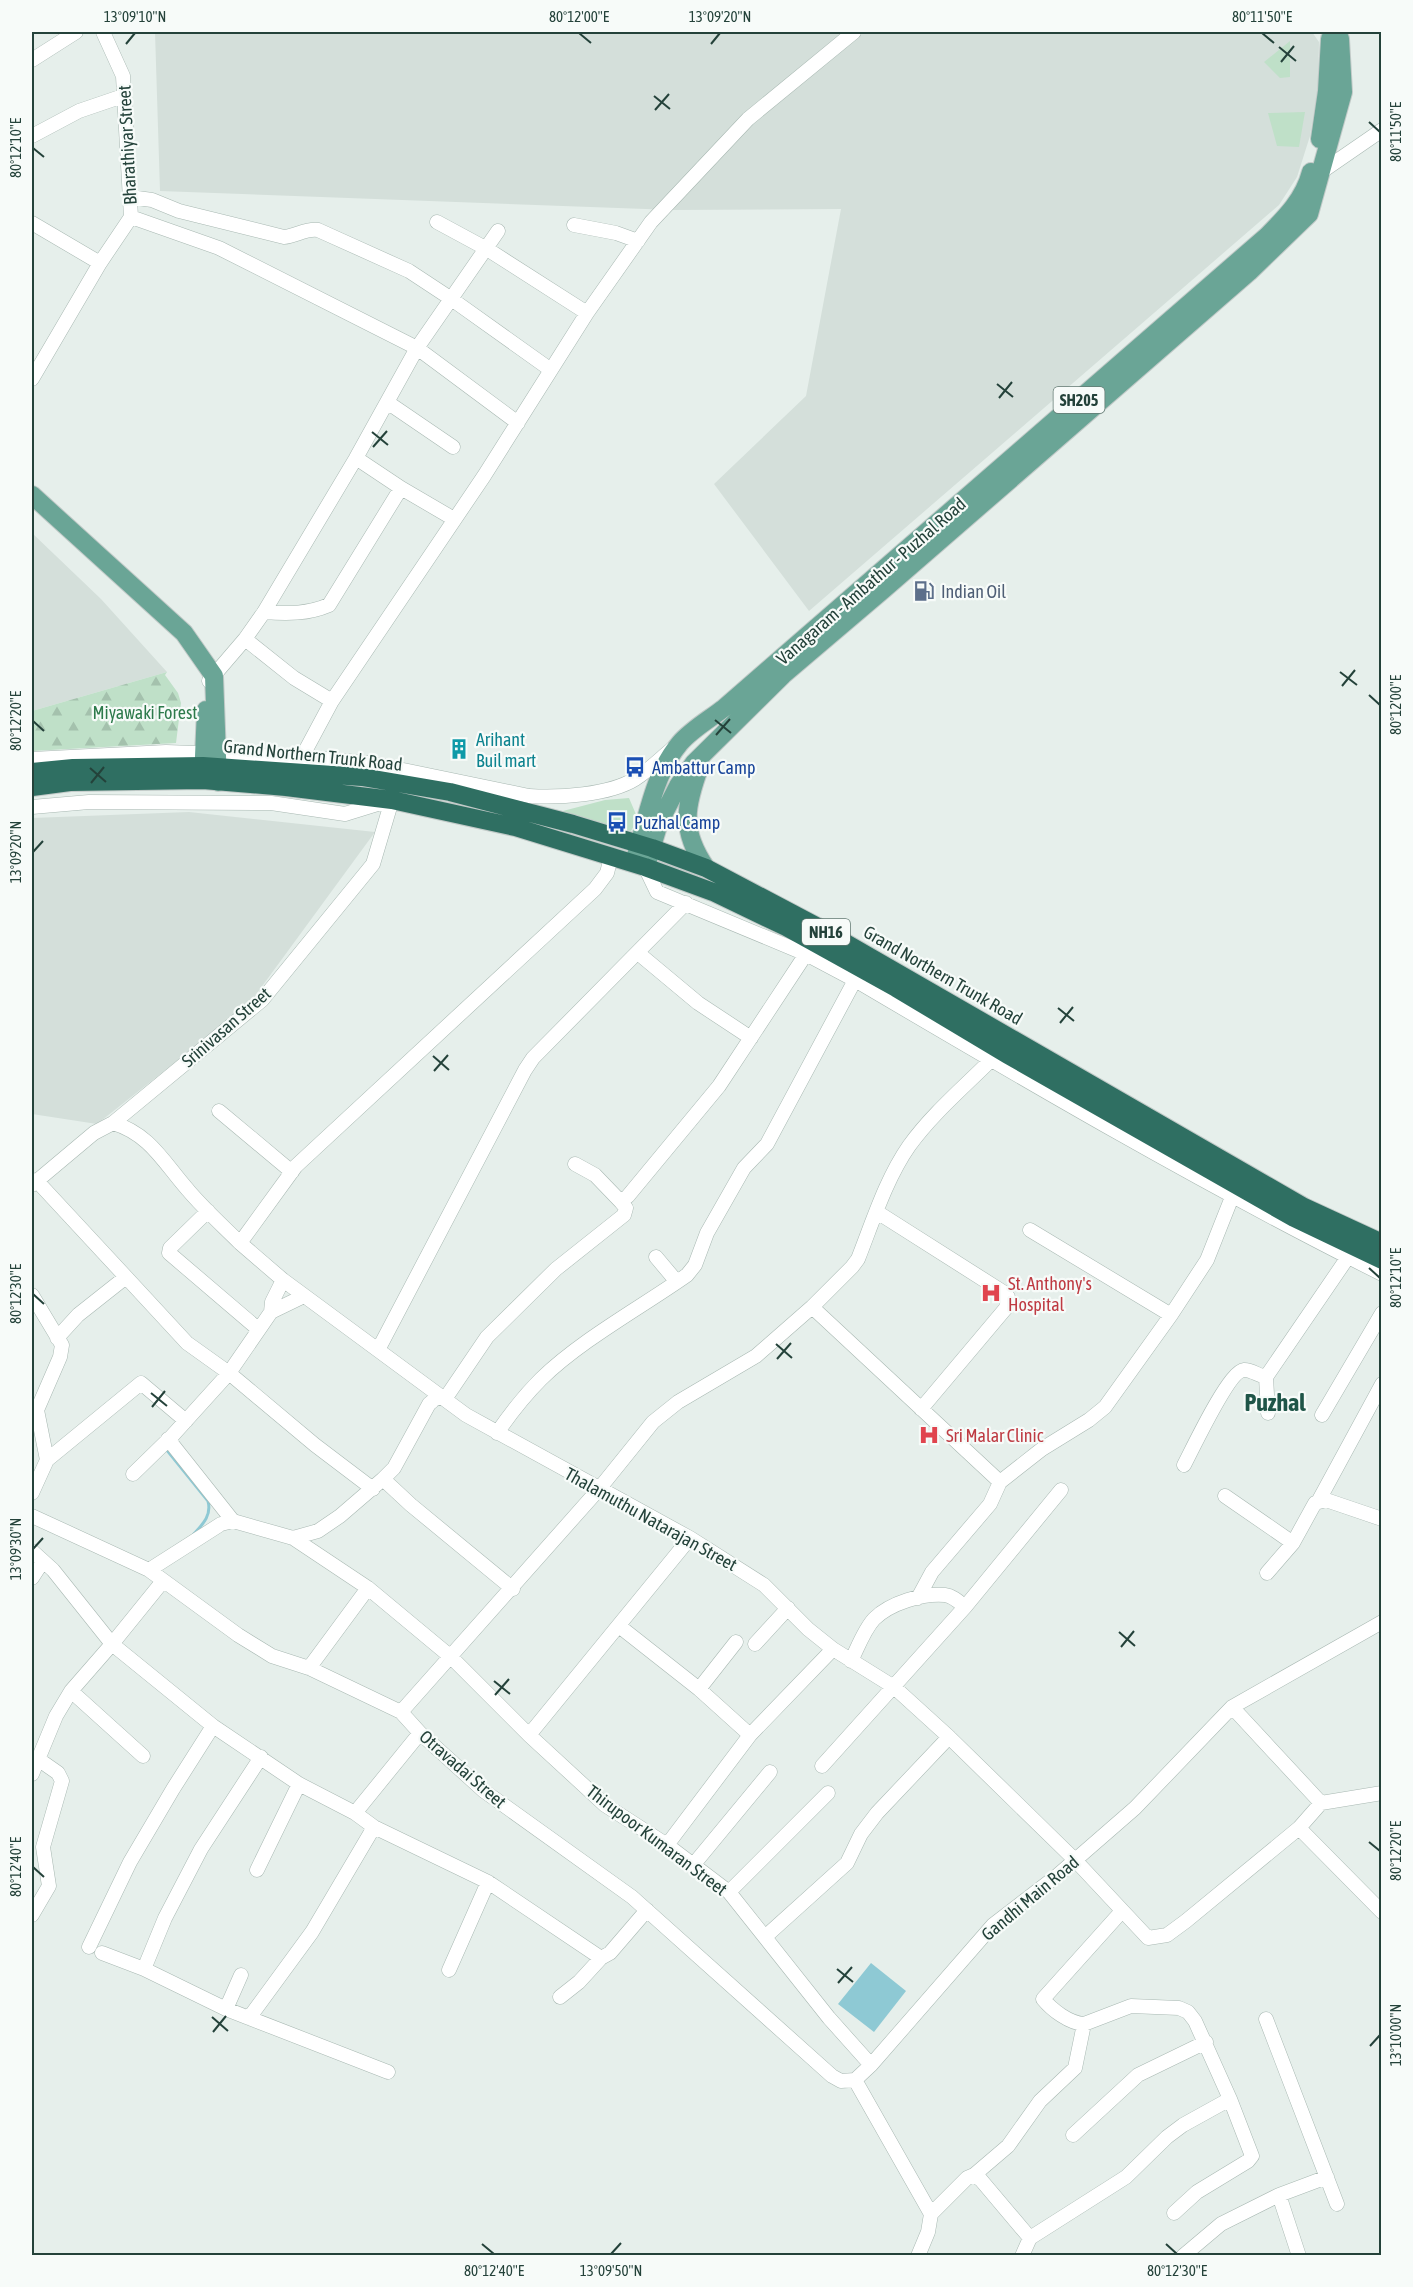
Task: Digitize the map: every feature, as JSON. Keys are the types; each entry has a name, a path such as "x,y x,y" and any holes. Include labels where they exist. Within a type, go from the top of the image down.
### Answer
{"highway":[{"name":"Grand Northern Trunk Road","path":"32,772 73,768 211,767 362,777 450,792 573,824 646,846 706,868 816,926 1304,1207 1382,1244"},
{"name":"Grand Northern Trunk Road","path":"32,787 211,767 392,800 514,827 640,866 713,892 786,927 1294,1218 1382,1260"}],"main road":[{"name":"Vanagaram - Ambathur - Puzhal Road","path":"681,742 724,708 1042,432 1267,236 1292,210 1308,183 1319,142 1327,91 1330,40 1327,32"},
{"path":"646,846 678,786 694,763 783,675 1249,272 1309,214 1343,93 1340,39 1337,32"},
{"path":"32,495 184,633 211,679 211,767"},
{"path":"32,509 177,639 211,679"},
{"path":"640,866 646,846 653,794 681,742"},
{"path":"706,868 693,849 686,813 693,784 710,748"}],"street":[{"path":"32,60 76,32"},
{"name":"Bharathiyar Street","path":"32,380 100,263 131,217 123,76 103,32"},
{"path":"302,757 332,701 518,423 587,313 658,214 748,119 854,32"},
{"path":"32,136 79,111 123,96"},
{"path":"1321,172 1382,130"},
{"path":"130,197 152,200 178,212 284,237 310,229 318,230 409,272 450,298 551,370"},
{"path":"131,217 219,248 417,348 518,423"},
{"path":"437,222 487,249 587,313"},
{"path":"32,223 100,263"},
{"path":"574,225 616,233 638,241"},
{"path":"211,679 245,639 264,612 356,458 417,348 498,231"},
{"path":"387,402 453,447"},
{"path":"356,458 454,519"},
{"path":"264,612 290,614 329,605 401,488"},
{"path":"245,639 294,678 332,701"},
{"name":"Vanagaram - Ambathur - Puzhal Road","path":"32,759 166,752 211,767 302,757 369,763 529,796 553,798 604,790 634,780 681,742"},
{"path":"32,807 89,802 271,803 345,814 392,800"},
{"name":"Srinivasan Street","path":"34,1182 94,1133 113,1123 261,1000 373,864 392,800"},
{"path":"240,1243 292,1172 371,1095 596,889 607,873 611,857"},
{"path":"640,866 657,892 806,954 1232,1197 1382,1274"},
{"path":"378,1350 533,1058 686,903"},
{"path":"638,953 698,1003 751,1038"},
{"path":"621,1202 719,1086 806,954"},
{"path":"497,1433 514,1408 542,1378 586,1344 687,1275 694,1265 707,1233 744,1168 766,1144 855,980"},
{"path":"401,1712 513,1589 653,1422 678,1402 756,1356 812,1307 852,1267 896,1168 909,1146 924,1127 992,1059"},
{"path":"219,1112 292,1172"},
{"name":"Thalamuthu Natarajan Street","path":"113,1123 132,1131 153,1147 187,1190 240,1243 283,1280 466,1415 690,1538 755,1579 808,1629 833,1649 894,1687 949,1737 1075,1860 1148,1938 1167,1935 1299,1828"},
{"path":"293,1538 318,1531 378,1484 394,1468 429,1404 435,1399 447,1396 487,1337 556,1269 624,1215 626,1208 621,1202 595,1175 575,1164"},
{"path":"34,1182 187,1343 228,1373 315,1445 411,1505 513,1589"},
{"path":"918,1598 932,1572 990,1504 1000,1482 1042,1449 1089,1420 1105,1407 1207,1260 1232,1197"},
{"path":"208,1210 170,1248 169,1253 258,1329"},
{"path":"877,1212 1004,1292 1008,1297 1006,1308 921,1409"},
{"path":"1030,1230 1171,1315"},
{"path":"656,1257 677,1282"},
{"path":"1268,1413 1266,1377 1348,1257"},
{"path":"57,1338 78,1315 126,1277"},
{"path":"271,1312 272,1302 283,1280"},
{"path":"32,1295 62,1345 60,1357 34,1407 47,1460"},
{"path":"133,1474 186,1421 228,1373 271,1312 304,1296"},
{"path":"812,1307 1000,1482"},
{"path":"1322,1415 1382,1313"},
{"path":"1184,1465 1219,1396 1238,1373 1245,1369 1266,1377"},
{"path":"32,1493 47,1460 141,1383 186,1421"},
{"path":"1267,1573 1293,1543 1382,1384"},
{"path":"149,1570 221,1524 233,1521 168,1440"},
{"path":"822,1766 965,1607 1061,1490"},
{"path":"1225,1496 1293,1543"},
{"path":"1319,1500 1326,1500 1382,1520"},
{"name":"Otravadai Street","path":"32,1516 149,1570 238,1635 272,1656 309,1668 401,1712 420,1733 484,1791 632,1897 832,2076 842,2081 855,2080"},
{"name":"Thirupoor Kumaran Street","path":"233,1521 293,1538 368,1588 451,1657 529,1735 605,1805 667,1845 729,1892 829,2018 872,2065"},
{"path":"529,1735 690,1538"},
{"path":"32,1551 53,1570 112,1644 213,1726 299,1784 355,1813 374,1827 488,1882 601,1958"},
{"path":"32,1578 43,1561"},
{"path":"32,1774 56,1716 71,1691 163,1581"},
{"path":"309,1668 368,1588"},
{"path":"851,1661 874,1620 885,1610 918,1598 946,1595 965,1607"},
{"path":"755,1644 788,1608"},
{"name":"Gandhi Main Road","path":"855,2080 872,2065 993,1925 1136,1808 1233,1707 1381,1622"},
{"path":"619,1626 699,1689 750,1735"},
{"path":"699,1689 736,1642"},
{"path":"667,1845 750,1735 833,1649"},
{"path":"71,1691 143,1756"},
{"path":"1233,1707 1321,1803"},
{"path":"89,1947 130,1862 213,1726"},
{"path":"355,1813 420,1733"},
{"path":"765,1937 847,1863 861,1833 877,1813 949,1737"},
{"path":"144,1969 165,1918 201,1849 261,1757"},
{"path":"32,1915 50,1886 43,1847 62,1781 58,1773 38,1759"},
{"path":"694,1864 770,1772"},
{"path":"256,1870 299,1784"},
{"path":"1381,1792 1321,1803 1299,1828 1382,1912"},
{"path":"729,1892 828,1793"},
{"path":"249,2018 312,1932 374,1827"},
{"path":"449,1970 488,1882"},
{"path":"560,1997 579,1982 601,1958 610,1953 647,1910"},
{"path":"1122,1911 1043,1999 1070,2020 1084,2024 1131,2006 1179,2008 1188,2012 1195,2022 1206,2042 1252,2152 1251,2158 1197,2192 1174,2213"},
{"path":"102,1953 144,1969 226,2009 388,2072"},
{"path":"226,2009 241,1975"},
{"path":"1266,2019 1337,2204"},
{"path":"918,2256 928,2232 931,2214 967,2178 974,2175 1008,2146 1040,2101 1076,2068 1084,2024"},
{"path":"1072,2135 1138,2075 1206,2042"},
{"path":"855,2080 931,2214"},
{"path":"1022,2256 1030,2238 1126,2177 1167,2137 1183,2125 1230,2099"},
{"path":"974,2175 981,2180 1030,2238"},
{"path":"1183,2256 1221,2224 1280,2195 1327,2176"},
{"path":"1280,2195 1299,2256"}],"shaded area":[{"path":"155,32 1312,32 1319,42 1318,86 1310,136 1297,177 1279,205 809,611 714,484 806,396 841,209 673,210 160,191"},
{"path":"32,533 101,599 167,672 32,711"},
{"path":"189,812 375,832 249,1004 97,1124 32,1114 32,818"}],"green space":[{"path":"1290,41 1290,77 1280,78 1264,62"},
{"path":"1305,112 1299,147 1277,146 1268,113"},
{"name":"Miyawaki Forest","path":"167,672 165,675 178,693 181,703 176,743 32,751 32,711"},
{"path":"629,798 638,819 631,831 559,812 605,800"}],"water":[{"path":"871,1963 906,1991 874,2032 838,2004"}],"waterway":[{"path":"166,1449 208,1501 207,1516 193,1535"}],"place":[{"name":"Indian Oil","path":"924,591"},
{"name":"Arihant Buil mart","path":"459,749"},
{"name":"Ambattur Camp","path":"635,767"},
{"name":"Puzhal Camp","path":"617,822"},
{"name":"St. Anthony's Hospital","path":"991,1293"},
{"name":"Sri Malar Clinic","path":"929,1435"}],"district":[{"name":"Puzhal","path":"1275,1402"}]}
